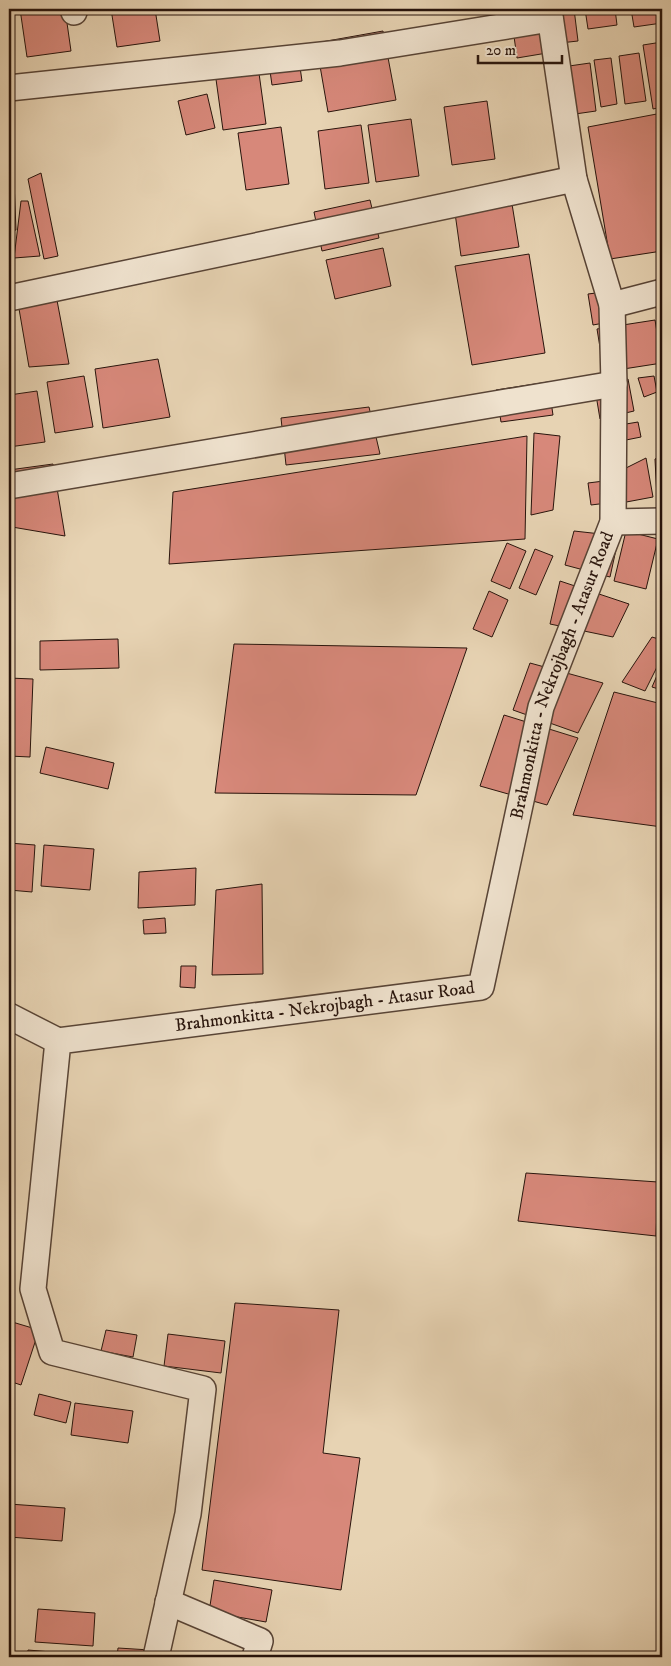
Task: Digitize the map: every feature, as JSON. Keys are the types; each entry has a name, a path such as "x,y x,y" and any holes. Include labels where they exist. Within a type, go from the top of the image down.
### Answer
{"street":[{"path":"9,88 340,52 550,14"},
{"name":"Brahmonkitta - Nekrojbagh - Atasur Road","path":"58,1041 481,987 541,706 613,522 614,384 612,305 574,178 550,14"},
{"path":"9,298 574,178"},
{"path":"612,305 662,292"},
{"path":"9,486 614,384"},
{"path":"613,522 662,521"},
{"path":"9,1016 58,1041 33,1289 52,1352 203,1389 188,1514 156,1657"},
{"path":"168,1602 260,1641 255,1657"}],"building":[{"path":"20,9 65,9 71,51 27,57"},
{"path":"111,9 155,9 160,41 117,47"},
{"path":"555,9 574,9 578,41 560,43"},
{"path":"585,9 615,9 617,25 588,29"},
{"path":"631,9 662,9 662,23 634,27"},
{"path":"542,18 547,53 517,58 512,22"},
{"path":"383,31 396,100 328,112 316,43"},
{"path":"662,42 662,107 653,109 643,45"},
{"path":"297,46 302,81 272,85 267,50"},
{"path":"639,53 646,101 625,104 619,56"},
{"path":"611,58 617,104 601,107 594,60"},
{"path":"590,63 596,111 575,114 569,66"},
{"path":"258,66 266,124 223,130 215,72"},
{"path":"207,94 215,128 186,135 178,101"},
{"path":"487,101 495,159 452,165 444,107"},
{"path":"662,113 662,251 610,259 588,127"},
{"path":"411,119 419,176 376,182 368,125"},
{"path":"361,125 369,183 325,189 318,131"},
{"path":"281,127 289,184 246,190 238,133"},
{"path":"41,173 58,256 44,259 28,179"},
{"path":"14,181 16,230 9,231 9,183"},
{"path":"370,200 379,238 322,251 314,212"},
{"path":"21,201 28,201 40,256 14,258"},
{"path":"512,204 519,247 461,256 455,213"},
{"path":"383,248 391,286 335,299 326,260"},
{"path":"529,254 545,353 472,365 455,266"},
{"path":"604,292 609,322 593,325 588,294"},
{"path":"56,295 69,364 29,367 18,303"},
{"path":"655,320 662,363 604,372 597,329"},
{"path":"158,359 170,417 103,428 95,369"},
{"path":"84,376 93,427 55,433 47,382"},
{"path":"654,376 657,392 644,397 638,378"},
{"path":"628,379 634,411 600,419 594,383"},
{"path":"548,382 553,415 501,422 496,390"},
{"path":"37,391 45,442 9,447 9,395"},
{"path":"369,407 380,454 286,465 281,418"},
{"path":"638,422 641,437 611,443 608,427"},
{"path":"534,433 560,436 553,510 531,515"},
{"path":"527,436 525,539 169,564 173,492"},
{"path":"662,456 662,496 657,498 655,459"},
{"path":"646,458 653,497 621,503 616,473"},
{"path":"53,464 65,536 12,527 9,511 9,470"},
{"path":"604,481 607,503 591,505 588,483"},
{"path":"574,531 619,536 610,577 565,565"},
{"path":"626,531 658,539 646,589 614,581"},
{"path":"507,543 526,551 510,589 491,581"},
{"path":"535,549 553,556 536,595 519,588"},
{"path":"560,581 629,604 613,637 550,624"},
{"path":"489,591 508,600 492,637 473,629"},
{"path":"652,637 662,640 662,657 645,691 622,682"},
{"path":"118,639 119,668 40,670 40,641"},
{"path":"234,644 467,648 416,795 215,793"},
{"path":"530,663 603,683 578,733 513,710"},
{"path":"662,664 662,690 652,687"},
{"path":"9,678 33,679 30,757 9,756"},
{"path":"614,692 662,704 662,827 573,815"},
{"path":"504,715 578,738 547,805 480,786"},
{"path":"46,747 114,763 108,789 40,773"},
{"path":"9,843 35,845 32,892 9,890"},
{"path":"44,845 94,849 90,890 41,886"},
{"path":"196,868 195,905 138,908 139,872"},
{"path":"262,884 263,974 212,975 216,890"},
{"path":"165,918 166,933 144,934 143,920"},
{"path":"181,966 196,966 195,988 180,987"},
{"path":"526,1173 658,1182 656,1236 518,1221"},
{"path":"235,1303 339,1310 323,1453 360,1458 341,1590 202,1570"},
{"path":"9,1321 39,1330 21,1385 9,1381"},
{"path":"106,1330 137,1335 133,1357 101,1351"},
{"path":"168,1334 225,1341 221,1373 164,1366"},
{"path":"39,1394 71,1402 66,1423 34,1415"},
{"path":"75,1403 133,1411 128,1443 71,1435"},
{"path":"9,1504 65,1508 62,1541 9,1537"},
{"path":"214,1580 272,1590 266,1622 209,1612"},
{"path":"38,1609 95,1613 93,1646 35,1642"},
{"path":"118,1648 150,1650 149,1657 117,1657"},
{"path":"28,1650 86,1655 85,1657 27,1657"}]}
